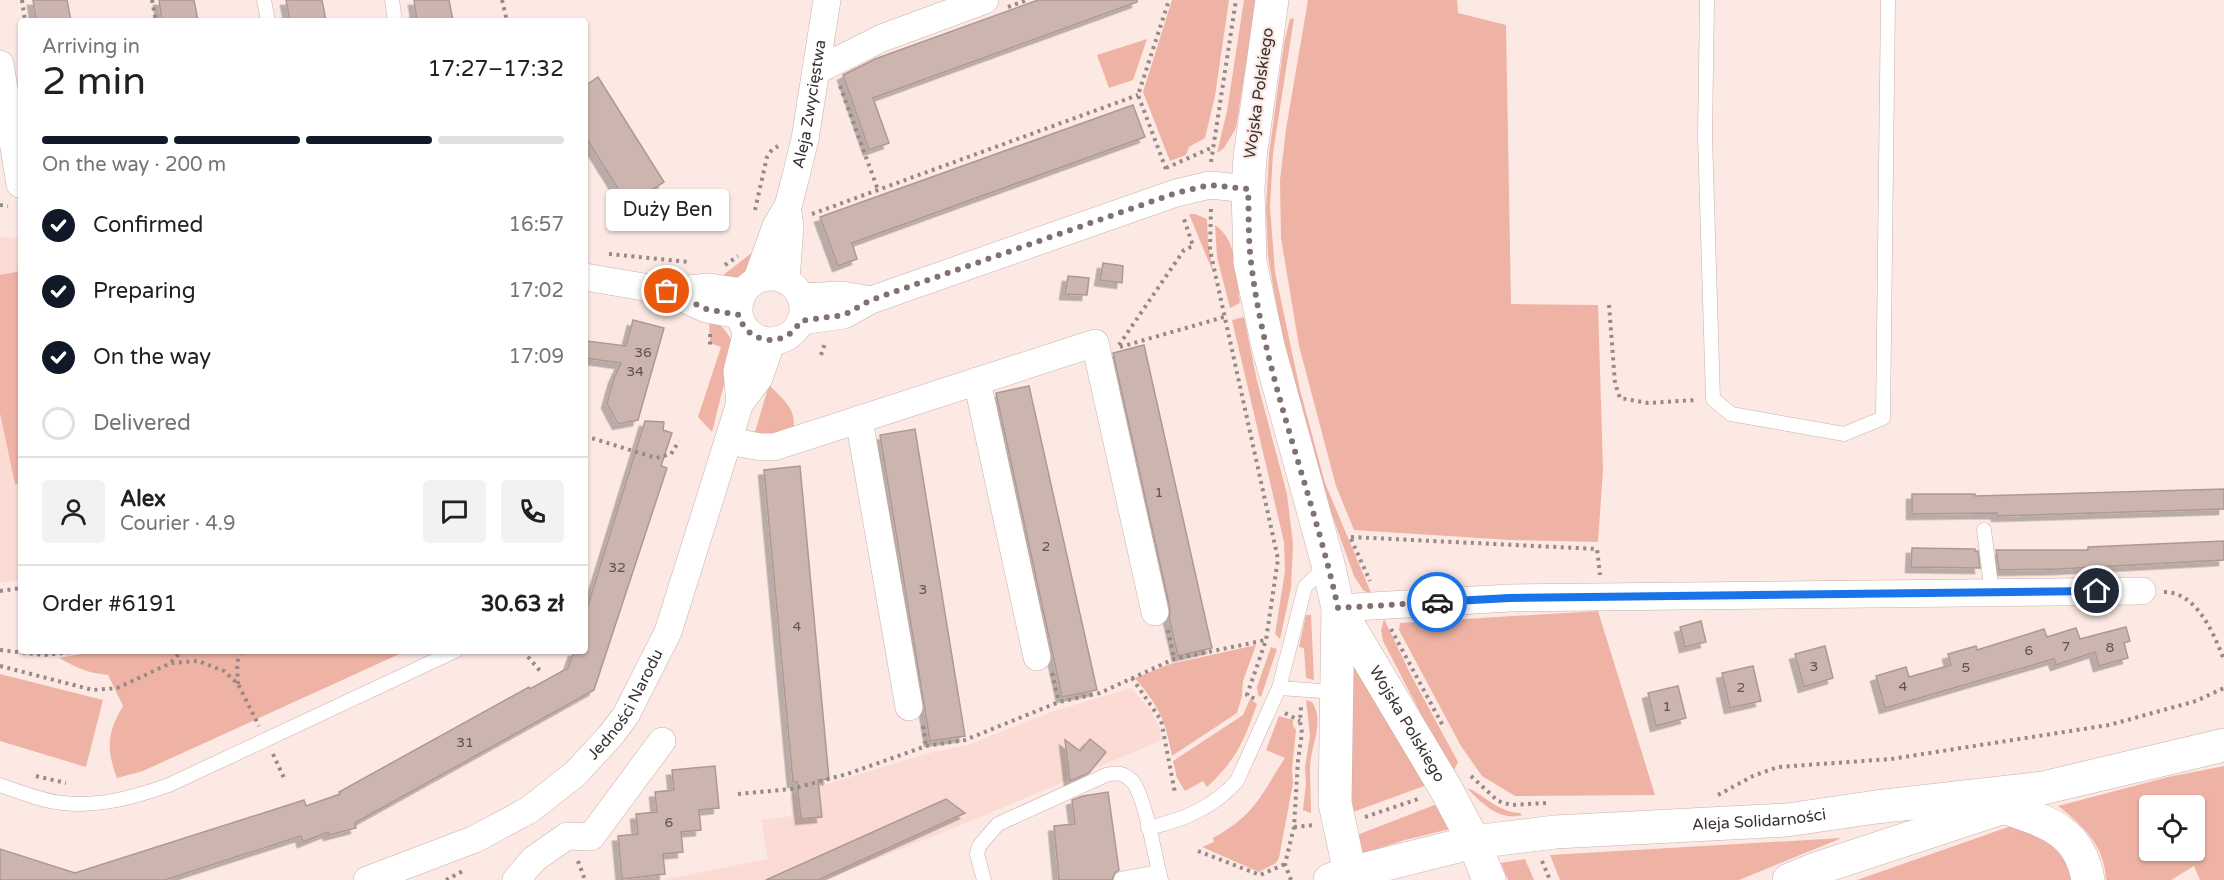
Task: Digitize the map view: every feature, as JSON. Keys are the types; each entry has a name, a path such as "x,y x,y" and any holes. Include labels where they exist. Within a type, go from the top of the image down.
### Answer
{"main road":[{"name":"Wojska Polskiego","path":"1272,0 1250,157 1248,189 1251,262 1259,309 1282,405 1328,564 1338,608 1335,803 1344,878"},
{"name":"Wojska Polskiego","path":"1338,608 1461,777 1474,842 1489,880"},
{"name":"Aleja Solidarności","path":"1344,878 1474,842 1555,832 1786,820 2043,788 2224,745"},
{"name":"Aleja Solidarności","path":"1789,880 1815,869 2006,807 2043,788"},
{"path":"2006,807 2040,819 2066,834 2076,845 2086,867 2088,880"}],"street":[{"name":"Aleja Zwycięstwa","path":"796,300 790,226 798,212 805,139 827,76 827,0"},
{"path":"827,76 882,38 995,4"},
{"path":"0,64 14,185"},
{"path":"796,300 842,295 871,300 1176,193 1210,185 1248,189"},
{"name":"Aleja Zwycięstwa","path":"746,304 776,226 798,212"},
{"path":"588,278 667,291 706,309 746,304 775,276 796,300"},
{"path":"746,304 755,337 772,341 790,335 796,300"},
{"name":"Jedności Narodu","path":"740,403 737,371 746,304"},
{"name":"Jedności Narodu","path":"367,880 475,839 500,827 547,797 575,774 597,752 626,715 668,632 740,403 759,378 772,341"},
{"path":"728,441 774,447 1095,343 1155,612"},
{"path":"977,381 1037,657"},
{"path":"860,419 909,707"},
{"path":"1338,608 1509,598 1602,596 2142,591"},
{"path":"516,880 534,860 567,836 591,837 656,750"}],"lane":[{"path":"264,0 267,18"},
{"path":"392,0 395,18"},
{"path":"1707,0 1705,136 1713,399 1731,414 1844,434 1883,418 1888,0"},
{"path":"1984,530 1992,592"},
{"path":"1148,828 1185,818 1207,807 1226,793 1242,772 1279,688 1305,587 1328,564"},
{"path":"0,785 63,803 104,802 136,797 169,785 449,654"},
{"path":"1279,688 1336,692"},
{"path":"984,880 977,854 979,846 998,824 1115,772 1132,782 1139,794 1160,876 1121,879"}],"path":[{"path":"21,0 24,18"},
{"path":"153,0 156,18"},
{"path":"502,0 506,18"},
{"path":"995,4 1027,0"},
{"path":"1166,169 1138,95 1169,0"},
{"path":"1236,0 1212,147 1210,250 1278,559 1266,640 1247,695"},
{"path":"827,76 847,108 878,190"},
{"path":"798,212 812,214 1138,95"},
{"path":"753,220 767,157 771,151 787,142 805,139"},
{"path":"1155,172 1212,147"},
{"path":"1118,347 1184,250 1193,246 1184,220"},
{"path":"717,266 722,267 727,264 748,249 750,244 770,246"},
{"path":"608,254 698,264"},
{"path":"1609,305 1615,383 1620,398 1648,403 1713,399"},
{"path":"588,437 656,458 671,454 679,441"},
{"path":"1347,527 1379,605 1445,730"},
{"path":"1351,537 1597,549 1602,596"},
{"path":"0,591 18,588"},
{"path":"2142,591 2170,592 2189,602 2205,619 2224,660"},
{"path":"738,794 791,789 847,774 926,746 965,740 1059,702 1100,693 1174,658 1266,640"},
{"path":"0,650 17,654 54,654"},
{"path":"171,663 179,654"},
{"path":"238,684 237,664 239,654"},
{"path":"526,654 541,672"},
{"path":"0,666 93,690 117,688 171,663 198,661 224,671 238,684 284,778"},
{"path":"1132,678 1161,720 1175,793"},
{"path":"1717,796 1753,776 1778,767 1891,759 2109,725 2196,701 2224,688"},
{"path":"247,729 268,719"},
{"path":"1291,880 1286,864 1294,827 1302,733 1300,721"},
{"path":"31,775 68,784"},
{"path":"1294,827 1353,821 1461,777 1485,790 1498,801 1510,805 1556,803"},
{"path":"1198,851 1260,875 1286,864"},
{"path":"574,852 585,880"}],"shaded area":[{"path":"1172,0 1229,0 1215,96 1205,138 1189,147 1186,155 1170,161 1143,92"},
{"path":"1244,0 1256,0 1236,128 1224,148 1217,153 1227,111"},
{"path":"1308,0 1457,0 1458,13 1506,25 1511,304 1598,305 1603,469 1598,542 1510,540 1354,530 1336,486 1299,346 1281,238 1280,180 1286,129"},
{"path":"1294,18 1273,153 1270,207 1275,272 1300,390 1325,483 1372,595 1363,590 1354,576 1321,484 1280,327 1268,256 1266,208 1269,154 1284,43 1290,19"},
{"path":"1147,39 1133,80 1109,88 1097,55"},
{"path":"1189,214 1207,219 1213,272"},
{"path":"1215,225 1228,240 1237,271 1240,303 1230,308 1217,257"},
{"path":"0,237 18,238 18,580 0,583"},
{"path":"753,252 746,273 731,280 722,276"},
{"path":"18,272 18,484 15,484 0,413 0,275"},
{"path":"1244,317 1257,381 1287,494 1293,544 1291,588 1280,639 1275,634 1285,571 1284,542 1232,320"},
{"path":"709,320 720,325 732,341 728,368 712,432 698,417 721,347 710,343"},
{"path":"769,385 788,405 793,417 793,431 782,436 754,435"},
{"path":"1598,611 1655,795 1515,796 1482,776 1461,746 1399,630 1400,623"},
{"path":"1306,615 1311,615 1314,680 1306,678 1304,648 1299,647"},
{"path":"1384,619 1458,762 1454,770 1422,716 1383,641 1381,630"},
{"path":"1345,641 1427,785 1353,812 1347,735"},
{"path":"1256,645 1243,681 1237,713 1172,756 1160,714 1135,678 1170,664"},
{"path":"1271,647 1277,649 1261,697 1258,695 1257,687"},
{"path":"81,654 399,654 143,771 117,778 111,758 110,741 111,733 123,706 108,675 83,670 59,658"},
{"path":"0,674 103,700 86,767 0,741"},
{"path":"1131,688 1152,712 1162,740 971,821 824,880 662,880 768,859 761,820 792,816 790,795 933,752 968,745 1057,710"},
{"path":"1250,699 1257,704 1233,758 1207,787 1203,781 1185,791 1177,778 1173,761 1243,715"},
{"path":"1306,700 1312,702 1317,717 1310,766 1311,813 1303,810 1305,767 1310,736"},
{"path":"1279,716 1293,720 1296,730 1293,783 1279,858 1276,863 1259,872 1202,847 1214,842 1213,838 1239,821 1248,812 1263,794 1285,758 1266,750"},
{"path":"2224,766 2224,880 2200,880 2194,866 2171,880 2106,880 2102,857 2091,837 2058,806 2168,777"},
{"path":"1467,788 1498,807 1522,815 1506,816 1498,813 1484,805"},
{"path":"1437,804 1450,829 1361,854 1357,835"},
{"path":"2014,825 2048,834 2078,880 1857,880"},
{"path":"1842,838 1739,880 1560,880 1550,855"},
{"path":"1525,859 1534,880 1508,880 1501,863"}],"building":[{"path":"33,0 67,0 70,18 36,18"},
{"path":"159,0 194,0 197,18 162,18"},
{"path":"286,0 322,0 325,18 289,18"},
{"path":"414,0 449,0 452,18 417,18"},
{"path":"1038,0 1137,0 1137,2 873,98 889,143 869,150 843,75 875,59"},
{"path":"598,77 664,182 628,205 588,141 588,84"},
{"path":"1133,105 1145,137 852,243 857,259 838,266 820,217"},
{"path":"1103,263 1123,266 1122,283 1100,280"},
{"path":"1068,276 1089,278 1087,295 1065,294"},
{"path":"633,320 664,328 638,420 618,424 607,403 621,363 588,358 588,341 626,346"},
{"path":"1144,345 1212,648 1178,656 1169,618 1170,609 1113,353"},
{"path":"1029,386 1097,690 1062,697 996,393"},
{"path":"645,421 664,422 663,430 672,433 661,466 667,468 594,690 355,823 356,828 329,835 328,832 303,842 301,836 165,880 0,880 0,849 75,873 304,800 306,806 340,794 339,792 529,687 530,689 568,668 573,654 588,654 588,605"},
{"path":"915,429 965,736 930,741 880,435"},
{"path":"800,466 829,779 818,780 822,817 801,819 797,782 793,782 764,470"},
{"path":"2224,489 2224,509 1997,516 1997,513 1912,514 1912,494 1975,494 1975,496"},
{"path":"2224,541 2224,560 2059,569 1999,570 1996,550 2088,550 2088,547"},
{"path":"1912,548 1975,549 1978,551 1980,568 1911,567"},
{"path":"1701,621 1706,642 1685,647 1680,627"},
{"path":"2126,627 2130,641 2124,643 2128,658 2099,666 2095,652 2056,665 2054,659 1885,708 1876,676 1906,667 1909,677 1951,665 1948,654 1976,646 1977,650 2044,629 2047,637 2076,628 2080,639"},
{"path":"1825,646 1833,678 1804,687 1795,654"},
{"path":"1753,666 1761,701 1730,708 1722,673"},
{"path":"1678,686 1686,718 1656,726 1648,693"},
{"path":"1090,739 1106,752 1089,773 1070,781 1065,740 1080,751"},
{"path":"715,766 719,808 699,810 701,830 681,832 683,852 663,854 665,874 622,879 618,836 638,834 636,814 657,812 655,792 674,790 672,770"},
{"path":"1108,792 1119,870 1112,880 1059,880 1054,826 1075,824 1072,800"},
{"path":"946,799 965,813 818,880 766,880"}],"way so far":[{"path":"667,291 706,309 739,315 747,331 755,337 772,341 790,335 800,321 844,315 871,300 1176,193 1210,185 1248,189 1251,262 1259,309 1282,405 1328,564 1338,608 1437,602"}],"place":[{"name":"Duży Ben","path":"667,291"}],"route":[{"path":"1437,602 1509,598 2097,591"}]}
